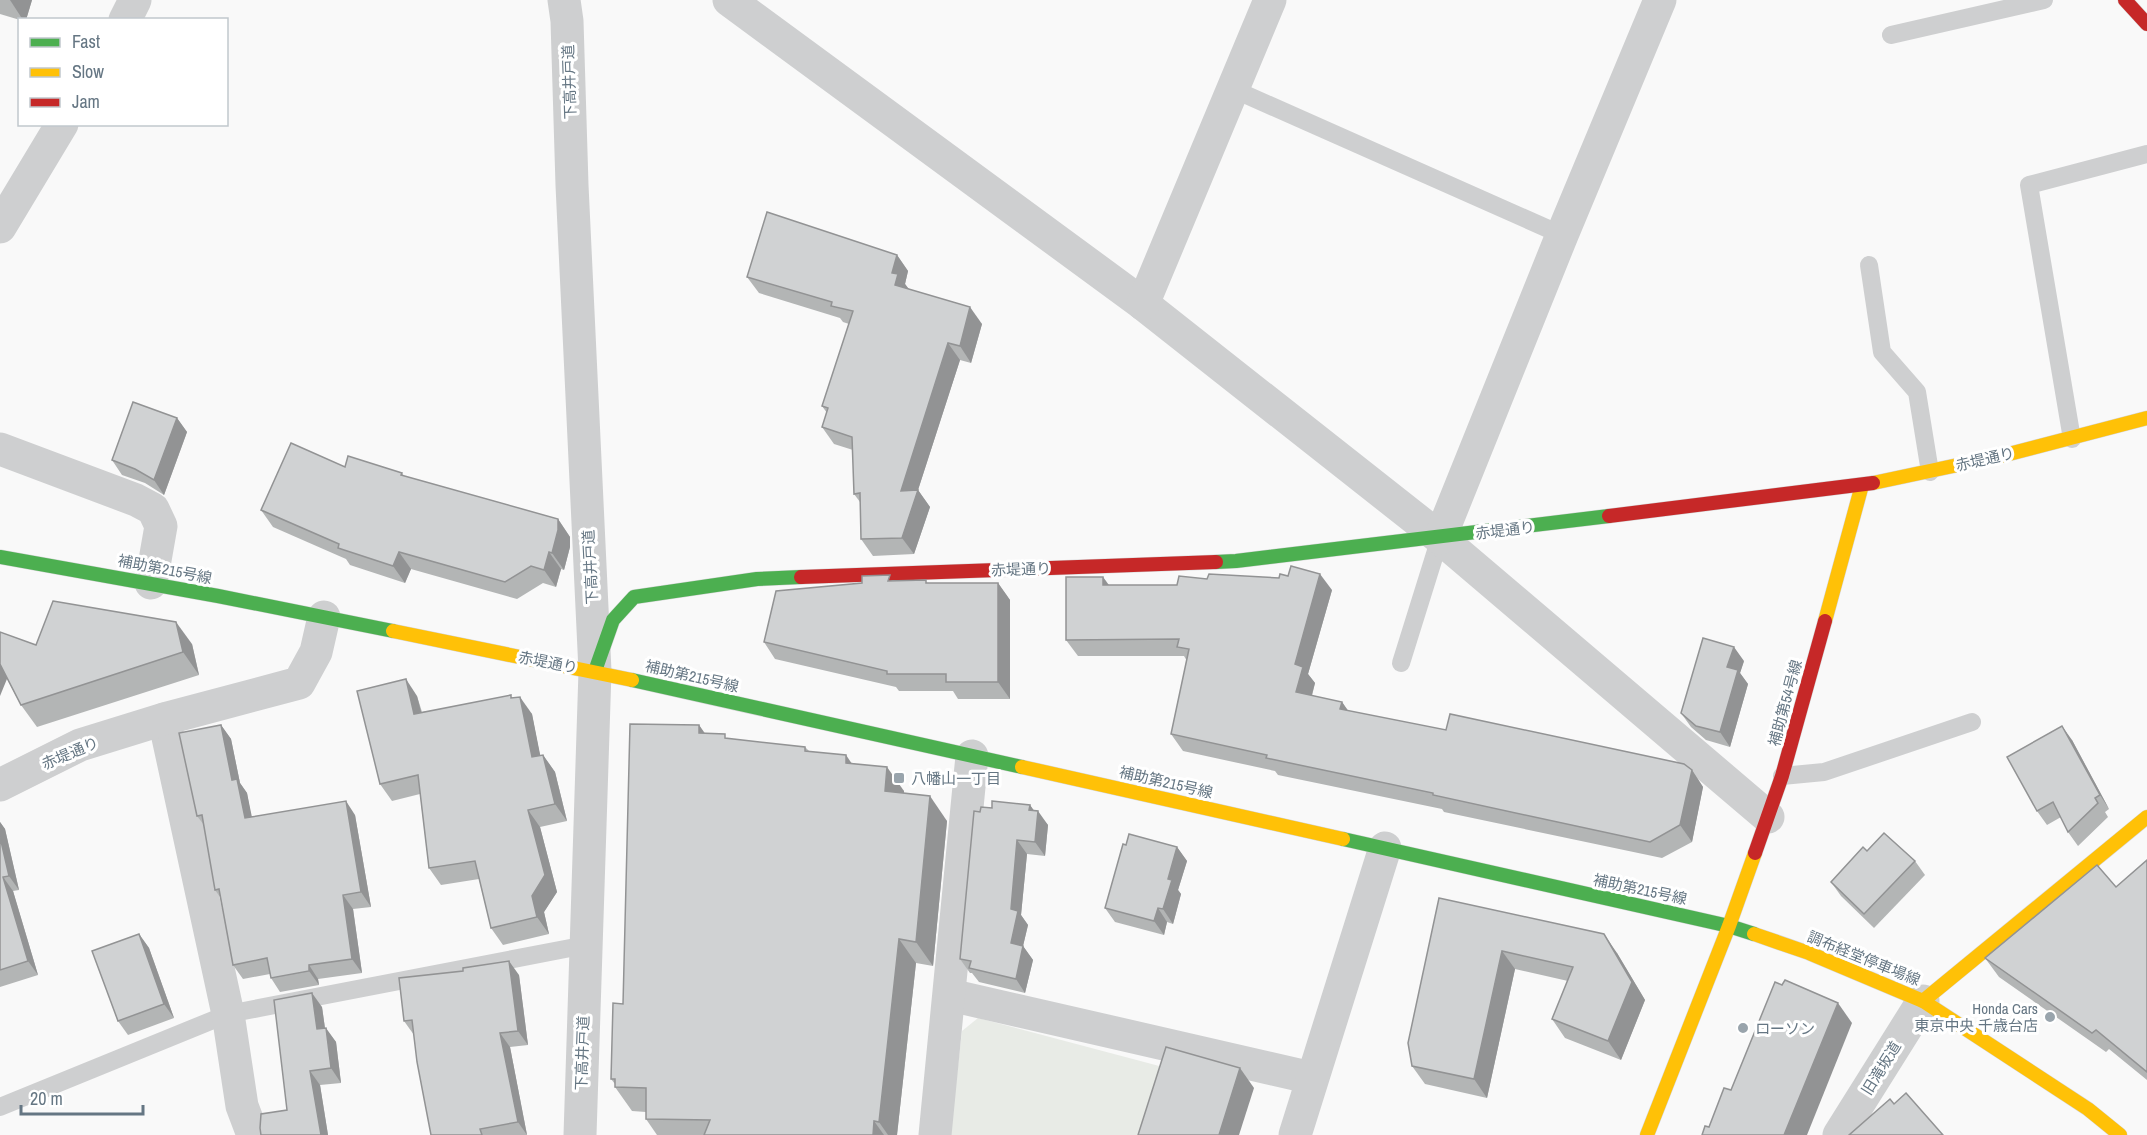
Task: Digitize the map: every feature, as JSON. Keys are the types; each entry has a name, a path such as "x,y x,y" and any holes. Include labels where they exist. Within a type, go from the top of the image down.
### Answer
{"street":[{"path":"126,18 135,0"},
{"name":"下高井戸道","path":"564,0 567,21 572,184 595,671 586,945 584,1134"},
{"path":"729,0 1143,304 1440,537 1768,817"},
{"path":"1143,304 1270,0"},
{"path":"1440,537 1660,0"},
{"path":"2125,0 2147,24"},
{"path":"0,227 61,126"},
{"name":"赤堤通り","path":"0,785 80,746 164,719 299,683 316,652 324,617 595,671 613,620 634,597 757,579 1236,561 1440,537 1862,485 1930,472 2072,439 2147,418"},
{"path":"0,449 136,500 153,509 161,526 151,583"},
{"name":"補助第54号線","path":"1729,926 1782,776 1862,485"},
{"name":"補助第215号線","path":"0,557 151,583 324,617"},
{"name":"補助第215号線","path":"595,671 1729,926"},
{"path":"164,719 228,1014 243,1106 253,1135"},
{"path":"935,1135 972,756"},
{"name":"調布経堂停車場線","path":"1729,926 1809,953 1923,1001 2147,816"},
{"path":"1295,1135 1384,848"},
{"path":"1647,1135 1729,926"},
{"path":"950,995 1312,1078"},
{"path":"1923,1001 2088,1109 2120,1135"},
{"name":"旧滝坂道","path":"1839,1135 1923,1001"}],"lane":[{"path":"1891,35 2044,0"},
{"path":"1233,89 1562,235"},
{"path":"2072,439 2029,185 2147,154"},
{"path":"1869,265 1882,352 1917,392 1930,472"},
{"path":"1401,663 1440,537"},
{"path":"1782,776 1824,772 1972,722"},
{"path":"0,1107 228,1014 586,945"}],"shaded area":[{"path":"978,1018 1163,1067 1143,1135 950,1135 962,1031"}],"building":[{"path":"767,212 897,255 892,273 898,274 895,285 970,307 960,346 948,343 901,491 918,490 902,538 861,539 860,493 854,494 852,437 822,427 828,408 822,406 853,311 831,306 832,302 747,277"},
{"path":"133,402 177,418 154,480 112,460"},
{"path":"291,443 345,467 348,456 402,473 401,475 558,519 558,530 552,553 549,552 544,570 531,566 505,582 399,552 393,566 338,548 339,544 261,510"},
{"path":"1291,566 1320,574 1295,664 1303,667 1296,692 1342,702 1340,709 1446,730 1450,714 1684,764 1692,770 1680,825 1650,842 1266,758 1267,755 1171,734 1189,649 1177,647 1179,639 1066,640 1066,577 1103,577 1103,585 1177,585 1179,576 1207,579 1209,574 1279,578 1280,574 1288,576"},
{"path":"890,575 888,581 998,583 998,682 946,682 946,674 887,674 887,671 764,642 776,591 862,583 862,576"},
{"path":"53,601 176,622 183,652 21,705 0,664 0,632 36,645"},
{"path":"1703,638 1734,647 1727,667 1738,670 1720,732 1696,726 1681,713"},
{"path":"406,679 414,714 511,695 511,698 520,697 532,757 543,755 555,804 528,810 545,875 532,896 537,917 491,928 475,861 429,868 418,775 380,784 357,691"},
{"path":"630,724 699,725 699,733 725,734 725,738 805,747 805,751 846,755 846,763 887,767 885,791 930,796 916,942 899,939 879,1122 874,1121 873,1135 704,1135 710,1120 646,1119 646,1088 615,1087 615,1079 611,1079 613,1003 623,1004"},
{"path":"221,725 232,780 237,779 245,818 346,801 361,892 343,895 352,959 309,965 309,971 271,978 267,958 233,965 219,889 215,890 202,815 197,816 179,733"},
{"path":"2062,726 2100,795 2095,798 2098,803 2068,832 2053,802 2037,811 2007,757"},
{"path":"992,801 1030,805 1029,810 1038,811 1035,842 1017,840 1011,909 1018,911 1011,943 1023,946 1016,979 969,968 971,961 960,959 974,811 980,812 981,807 992,808"},
{"path":"1884,833 1915,861 1864,914 1831,882 1863,847 1867,851"},
{"path":"1129,834 1177,847 1168,879 1172,880 1163,909 1158,908 1154,921 1105,908 1123,844 1126,845"},
{"path":"0,837 9,876 3,877 28,961 0,970"},
{"path":"2147,860 2147,1072 2096,1030 2092,1033 1985,958 2097,865 2116,887"},
{"path":"1439,898 1604,934 1632,982 1608,1041 1552,1019 1573,967 1502,951 1474,1079 1412,1066 1408,1043"},
{"path":"139,934 164,1004 118,1021 92,951"},
{"path":"509,961 518,1031 500,1033 518,1122 480,1129 482,1135 431,1135 417,1062 412,1020 404,1021 399,978 463,971 463,968"},
{"path":"1785,980 1838,1003 1784,1135 1702,1135 1705,1126 1709,1127 1724,1088 1731,1090 1775,982 1782,985"},
{"path":"312,993 317,1029 326,1028 331,1068 310,1071 321,1135 261,1135 261,1114 287,1110 274,1000"},
{"path":"1166,1047 1240,1068 1219,1135 1138,1135"},
{"path":"1906,1093 1943,1135 1849,1135 1890,1099 1894,1104"}],"traffic: fast":[{"path":"1216,562 1609,516"},
{"path":"0,557 218,596 393,631"},
{"path":"595,671 613,620 634,597 757,579 801,577"},
{"path":"632,680 1022,767"},
{"path":"1343,839 1729,926 1754,934"}],"traffic: slow":[{"path":"1873,483 2005,455 2147,418"},
{"path":"1825,621 1862,485"},
{"path":"393,631 632,680"},
{"path":"1022,767 1343,839"},
{"path":"1923,1001 2147,817"},
{"path":"1647,1135 1729,926 1755,853"},
{"path":"1754,934 1809,953 1923,1001 2088,1109 2120,1135"}],"traffic: jam":[{"path":"2125,0 2147,24"},
{"path":"1609,516 1873,483"},
{"path":"801,577 1216,562"},
{"path":"1755,853 1782,776 1825,621"}],"place":[{"name":"八幡山一丁目","path":"899,778"},
{"name":"Honda Cars 東京中央 千歳台店","path":"2050,1017"},
{"name":"ローソン","path":"1743,1028"}]}
